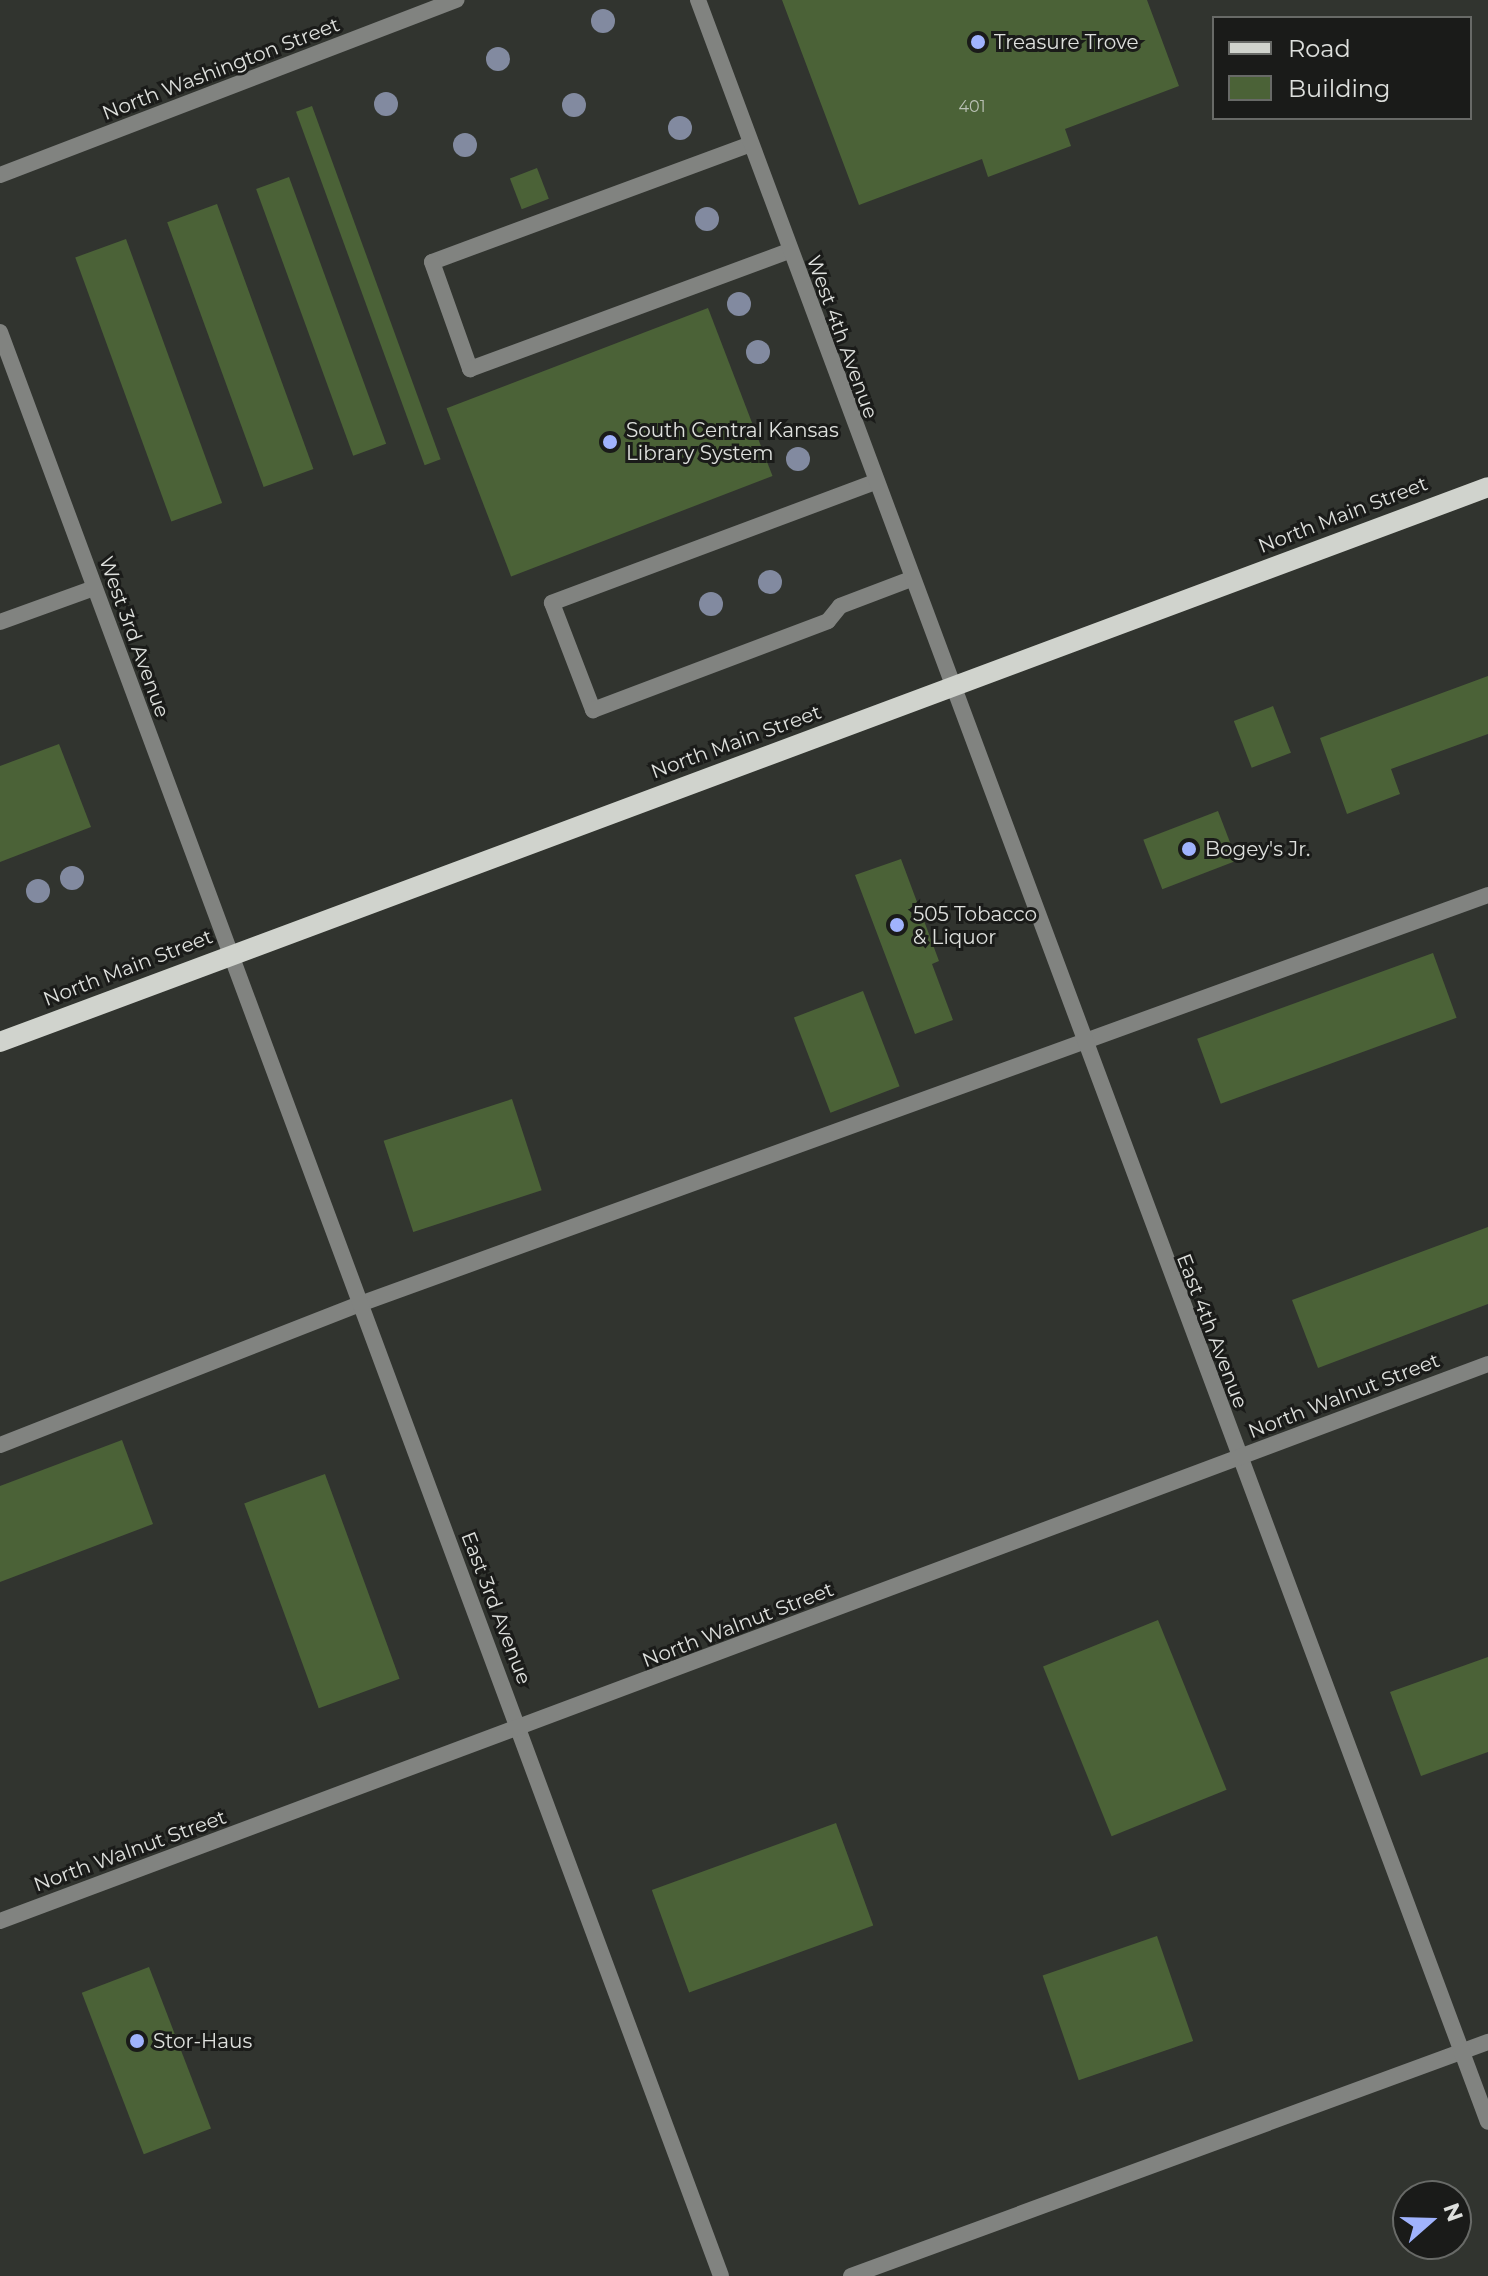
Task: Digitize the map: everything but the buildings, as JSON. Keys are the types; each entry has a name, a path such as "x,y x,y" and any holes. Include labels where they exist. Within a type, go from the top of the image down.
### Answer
{"main road":[{"name":"North Main Street","path":"0,1042 1488,487"}],"street":[{"name":"North Washington Street","path":"0,175 457,0"},
{"name":"West 4th Avenue","path":"698,0 952,688"},
{"path":"751,144 432,262 441,289 470,369 789,251"},
{"name":"West 3rd Avenue","path":"0,332 230,956"},
{"path":"875,482 552,603 593,710 828,621 840,606 911,579"},
{"path":"0,622 94,588"},
{"name":"East 4th Avenue","path":"952,688 1488,2122"},
{"path":"0,1445 360,1304 1488,895"},
{"name":"East 3rd Avenue","path":"230,956 721,2276"},
{"name":"North Walnut Street","path":"0,1921 520,1729 1488,1364"},
{"path":"851,2276 1488,2042"}],"place":[{"name":"Treasure Trove","path":"978,42"},
{"name":"South Central Kansas Library System","path":"610,442"},
{"name":"Bogey's Jr.","path":"1189,849"},
{"name":"505 Tobacco & Liquor","path":"897,925"},
{"name":"Stor-Haus","path":"137,2041"}]}
